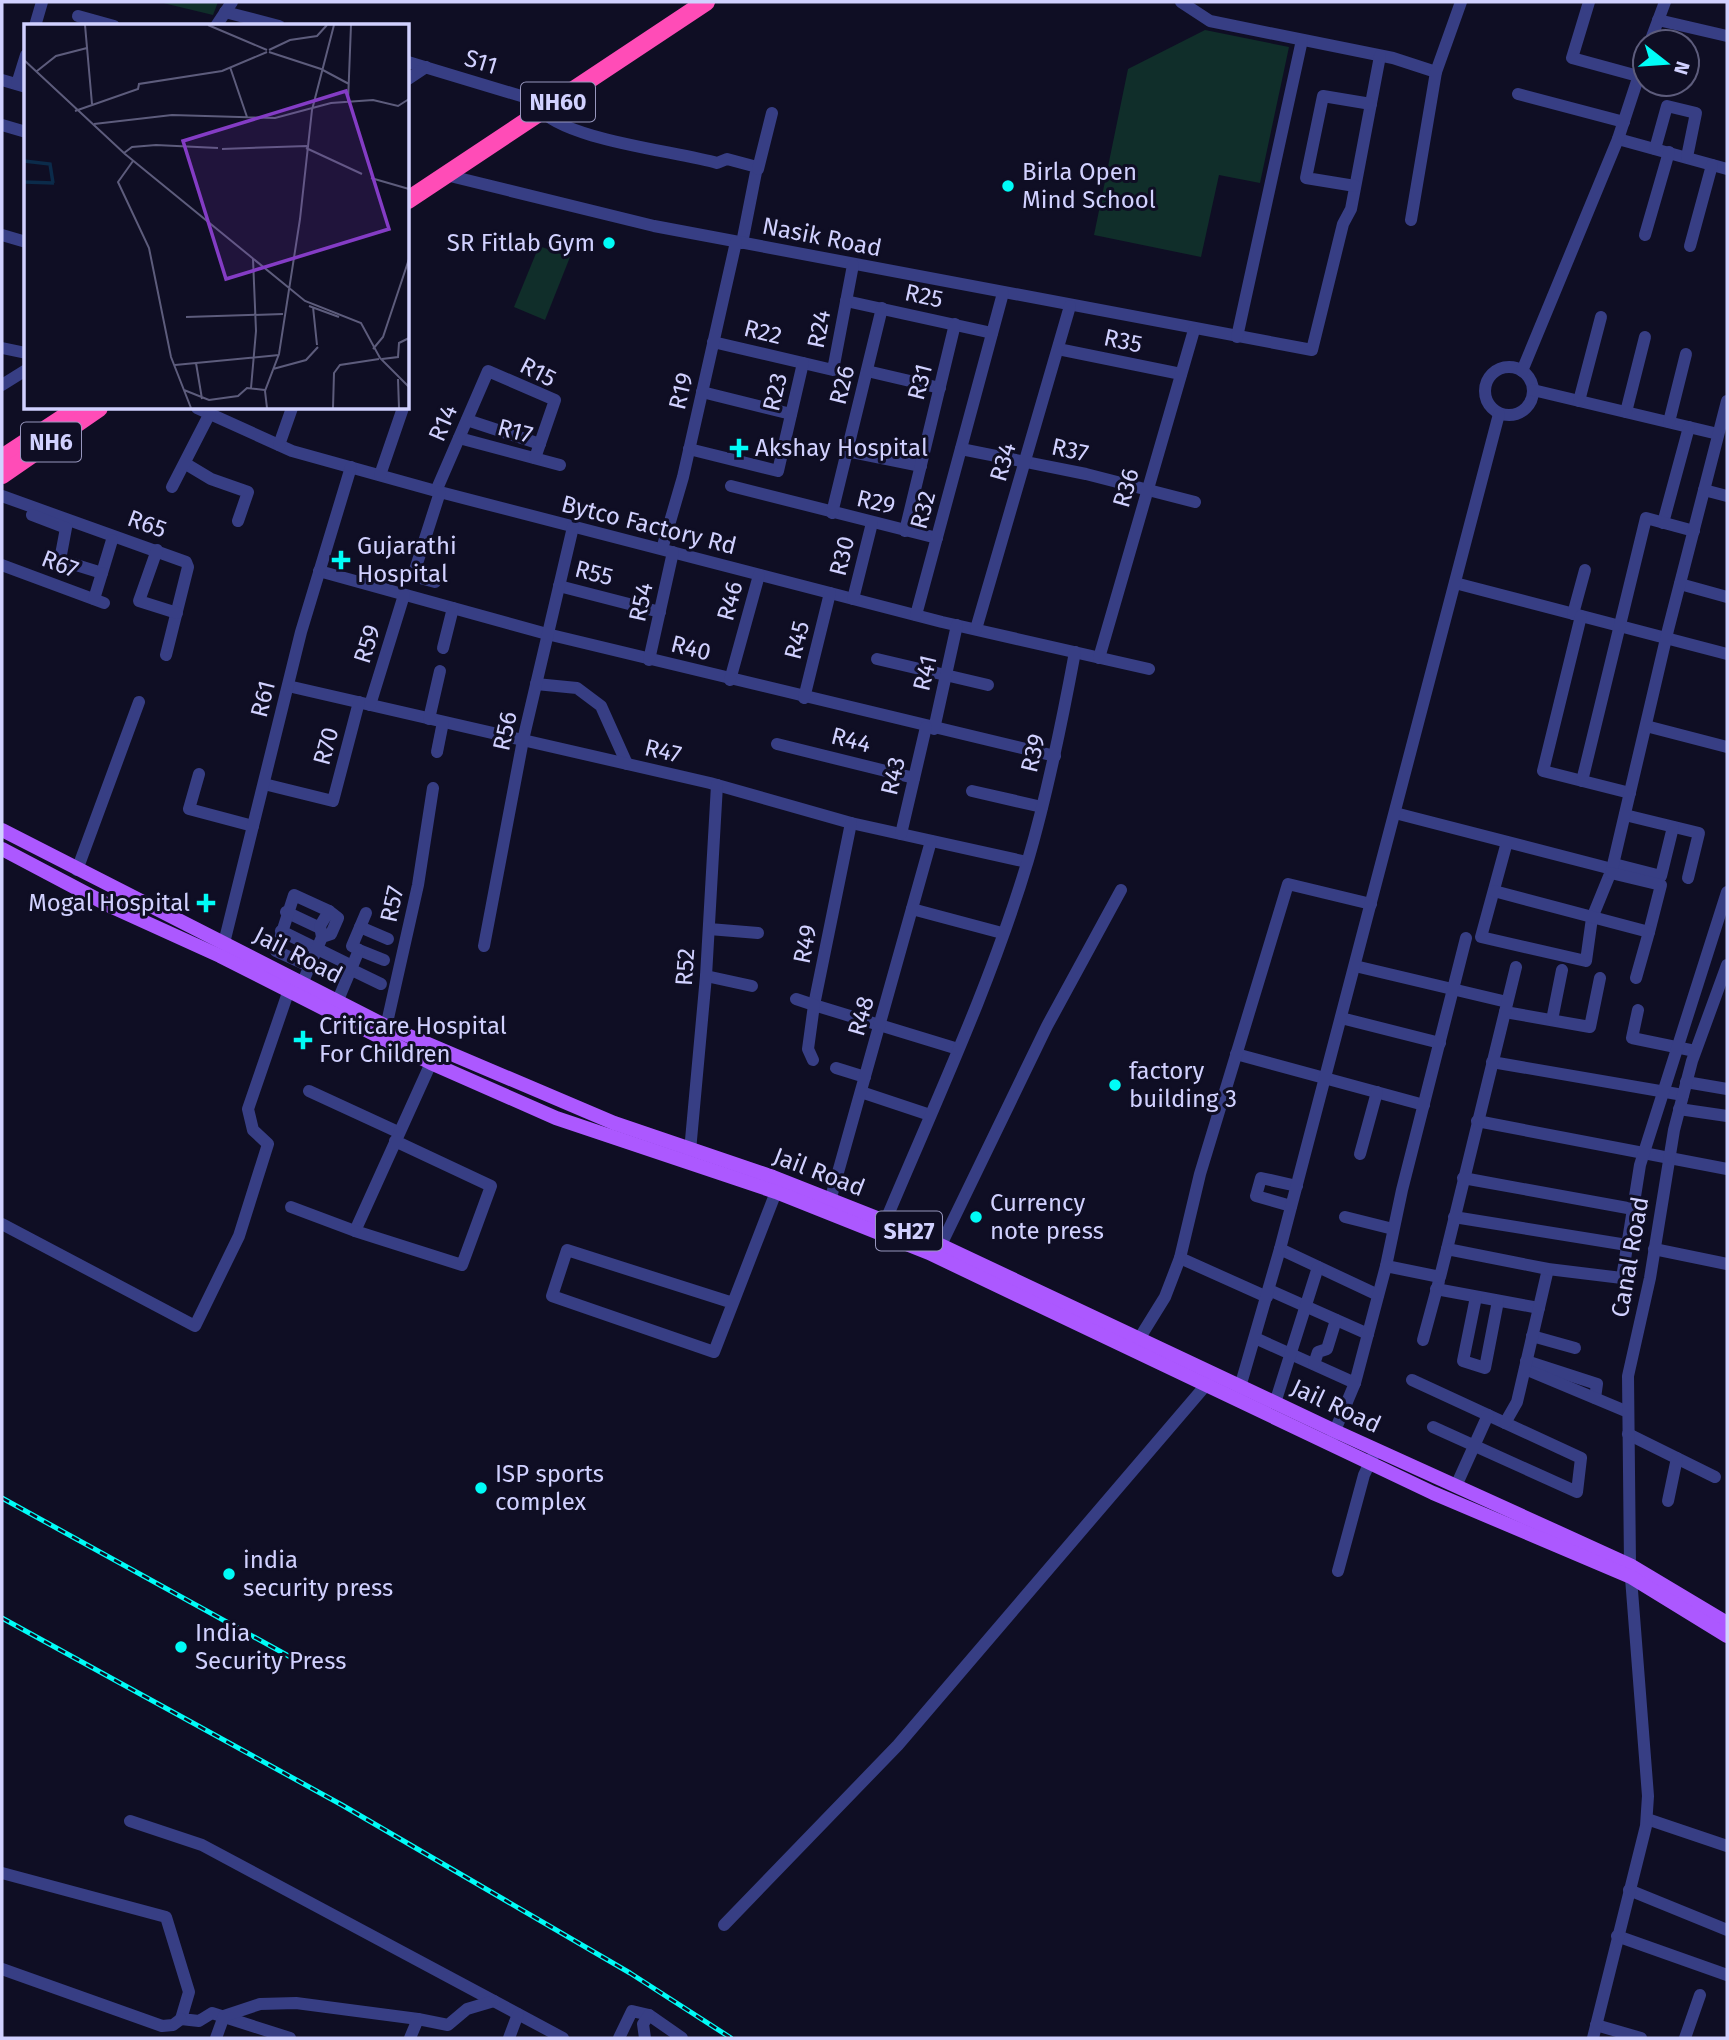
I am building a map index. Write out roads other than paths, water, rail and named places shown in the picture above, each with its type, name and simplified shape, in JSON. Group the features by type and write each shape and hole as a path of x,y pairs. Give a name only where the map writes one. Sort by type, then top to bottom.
{"highway":[{"name":"NH60","path":"410,199 692,2"},
{"name":"NH60","path":"410,189 706,2"},
{"path":"2,458 74,410"},
{"name":"NH6","path":"2,475 96,410"}],"main road":[{"name":"Jail Road","path":"2,831 224,943 296,986 338,1000 385,1033 614,1123 773,1177 828,1207 885,1222 942,1245 1068,1313 1139,1339 1239,1393 1275,1403 1332,1438 1376,1449 1455,1486 1630,1571 1727,1623"},
{"path":"2,849 112,907 296,986 385,1033 431,1063 555,1118 828,1207 1211,1379"},
{"path":"608,1137 614,1123"},
{"path":"1239,1393 1332,1438 1369,1464 1630,1571 1727,1636"}],"street":[{"path":"36,24 42,2"},
{"path":"1181,2 1210,21 1380,56 1436,72"},
{"path":"1411,220 1436,72 1461,2"},
{"path":"1589,2 1572,58 1631,74"},
{"path":"1655,28 1665,2"},
{"path":"217,24 229,7 274,24"},
{"path":"78,16 107,24"},
{"path":"1658,20 1727,36"},
{"path":"1237,337 1302,40"},
{"path":"1371,104 1323,96 1306,178 1355,186 1371,104 1380,56"},
{"name":"S11","path":"410,63 540,106 597,137 717,163 732,160 758,169"},
{"path":"410,78 426,67"},
{"path":"2,80 22,86"},
{"path":"1518,94 1624,122"},
{"path":"1522,371 1618,139 1631,98"},
{"path":"1656,149 1667,106 1696,113 1687,157"},
{"name":"R19","path":"667,551 713,342 772,113"},
{"path":"2,125 24,131"},
{"path":"1618,139 1727,169"},
{"path":"1646,235 1669,152"},
{"path":"1690,246 1713,165"},
{"name":"Nasik Road","path":"446,175 654,226 1194,330 1312,349 1355,186"},
{"path":"2,235 24,238"},
{"name":"R24","path":"803,363 833,370 853,265"},
{"name":"R32","path":"916,615 1003,293"},
{"name":"R25","path":"846,301 992,332"},
{"name":"R34","path":"976,629 1070,306"},
{"name":"R26","path":"832,513 882,308"},
{"path":"1579,401 1601,317"},
{"name":"R31","path":"905,531 955,324"},
{"name":"R36","path":"1099,657 1194,330"},
{"path":"1626,412 1645,337"},
{"name":"R22","path":"713,342 803,363"},
{"path":"2,348 24,353"},
{"name":"R35","path":"1058,349 1181,374"},
{"path":"1669,422 1686,354"},
{"name":"R23","path":"689,449 778,471 803,363"},
{"path":"1506,367 1522,371 1531,382 1533,390 1529,405 1523,411 1507,416 1499,414 1485,398 1489,377 1506,367"},
{"path":"2,385 24,371"},
{"name":"R14","path":"435,582 413,576 438,491 488,371"},
{"name":"R15","path":"488,371 555,400 535,458"},
{"path":"867,371 940,388"},
{"path":"1533,390 1718,434"},
{"path":"702,393 791,415"},
{"path":"1507,842 1481,937 1587,961 1592,918 1612,869 1666,638 1727,401"},
{"name":"Bytco Factory Rd","path":"201,410 279,446 438,491 916,615 1149,669"},
{"path":"279,446 291,410"},
{"path":"380,475 402,410"},
{"path":"173,487 209,414"},
{"path":"1239,1393 1297,1186 1499,414"},
{"path":"467,420 540,444"},
{"path":"1663,523 1689,427"},
{"name":"R17","path":"459,438 560,465"},
{"name":"R37","path":"961,449 1147,488 1195,502"},
{"path":"847,451 921,466"},
{"path":"186,464 211,479 248,492 237,521"},
{"name":"R61","path":"224,943 288,686 351,467"},
{"name":"R29","path":"731,486 805,507 937,538"},
{"path":"1704,490 1727,496"},
{"name":"R65","path":"2,496 68,524 157,550 188,564 166,655"},
{"path":"2,504 68,524 60,560 102,573 112,540"},
{"path":"1582,781 1646,518 1694,531"},
{"name":"R30","path":"853,599 872,523"},
{"name":"R56","path":"484,946 523,740 573,527"},
{"path":"157,550 139,601 177,613"},
{"name":"R54","path":"649,660 660,612 667,551"},
{"name":"R67","path":"2,565 99,601 102,573"},
{"path":"1586,570 1543,771 1630,793"},
{"name":"R40","path":"320,571 649,660 1055,756"},
{"name":"R46","path":"730,680 759,575"},
{"path":"1455,583 1727,654"},
{"path":"1680,584 1727,597"},
{"name":"R55","path":"559,586 660,612"},
{"name":"R45","path":"804,698 830,593"},
{"name":"R59","path":"364,704 404,595"},
{"path":"443,648 453,608"},
{"name":"R41","path":"930,728 946,676 957,625"},
{"name":"R39","path":"885,1222 958,1049 1027,862 1055,756 1075,652"},
{"path":"877,659 988,685"},
{"path":"429,719 440,671"},
{"path":"536,684 577,688 601,706 627,764"},
{"name":"R47","path":"288,686 717,785 851,823 1027,862"},
{"path":"78,870 139,702"},
{"name":"R70","path":"264,784 333,801 364,704"},
{"path":"437,752 443,722"},
{"path":"1646,726 1727,747"},
{"name":"R43","path":"901,834 914,778 930,728"},
{"name":"R44","path":"777,744 914,778"},
{"path":"199,774 188,808 253,826"},
{"name":"R52","path":"690,1151 706,976 717,785"},
{"name":"R57","path":"385,1033 418,885 433,788"},
{"path":"972,791 1042,807"},
{"path":"1395,813 1612,869 1661,885 1636,978"},
{"path":"1625,815 1699,833 1688,878"},
{"name":"R49","path":"813,1060 808,1049 814,1005 851,823"},
{"path":"1612,869 1661,876 1673,827"},
{"name":"R48","path":"828,1207 931,841"},
{"path":"1139,1339 1166,1297 1180,1258 1200,1174 1288,884 1371,904"},
{"path":"942,1245 1047,1026 1121,890"},
{"path":"1494,891 1649,932"},
{"path":"1447,1249 1548,1269 1622,1278 1643,1155 1727,892"},
{"path":"281,931 320,938 331,934 337,916 294,895 286,912 281,931 276,951 309,966"},
{"path":"912,908 1002,933"},
{"path":"2,1224 195,1326 239,1236 268,1143 253,1130 248,1109 296,986 309,966 328,911"},
{"path":"286,912 320,938 351,967 381,984"},
{"path":"366,913 352,946 384,960"},
{"path":"334,927 388,939"},
{"path":"709,929 758,933"},
{"path":"1332,1438 1355,1384 1466,938"},
{"path":"338,1000 359,950"},
{"name":"Canal Road","path":"1593,2038 1647,1819 1641,1681 1630,1571 1628,1376 1681,1102 1695,1051 1727,965"},
{"path":"1355,966 1453,989 1552,1020 1590,1027 1600,978"},
{"path":"1423,1340 1516,967"},
{"path":"1552,1020 1562,970"},
{"path":"706,976 752,986"},
{"path":"796,999 958,1049"},
{"path":"1713,1000 1727,1004"},
{"path":"1638,1010 1632,1038 1695,1051"},
{"path":"1341,1018 1440,1043"},
{"path":"1236,1054 1424,1105"},
{"path":"1492,1062 1662,1092 1681,1102 1727,1116"},
{"path":"355,1231 431,1063"},
{"path":"836,1068 865,1077"},
{"path":"1686,1082 1727,1089"},
{"path":"291,1208 462,1265 491,1186 309,1091"},
{"path":"861,1092 930,1115"},
{"path":"1360,1154 1377,1092"},
{"path":"1477,1121 1727,1169"},
{"path":"1291,1206 1256,1196 1261,1178 1297,1186"},
{"path":"1463,1178 1633,1209"},
{"path":"733,1303 567,1250 552,1296 714,1352 733,1303 776,1192"},
{"path":"1345,1217 1393,1229"},
{"path":"1454,1217 1627,1245"},
{"path":"1280,1249 1378,1295"},
{"path":"1654,1249 1727,1264"},
{"path":"1180,1258 1368,1334"},
{"path":"1386,1266 1476,1297 1539,1308"},
{"path":"1275,1403 1318,1267"},
{"path":"1504,1423 1517,1402 1548,1269"},
{"path":"1476,1297 1464,1361 1485,1368 1498,1301"},
{"path":"1314,1364 1318,1352 1327,1349 1336,1320"},
{"path":"1532,1335 1575,1348"},
{"path":"1255,1338 1355,1384"},
{"path":"1526,1365 1628,1412"},
{"path":"724,1925 898,1745 1211,1379"},
{"path":"1412,1381 1581,1458 1577,1492 1433,1427"},
{"path":"1455,1486 1488,1415"},
{"path":"1628,1434 1715,1477"},
{"path":"1338,1572 1369,1464 1376,1449"},
{"path":"1668,1501 1677,1458"},
{"path":"1647,1819 1727,1846"},
{"path":"130,1821 202,1845 563,2038"},
{"path":"2,1872 166,1917 189,1992 181,2019 173,2025 162,2026 2,1969"},
{"path":"1629,1890 1727,1930"},
{"path":"1617,1936 1727,1975"},
{"path":"1685,2038 1700,1995"},
{"path":"224,2016 260,2004 296,2003 448,2025 467,2009 494,2001"},
{"path":"619,2038 632,2011 649,2015 682,2038"},
{"path":"181,2019 199,2021 212,2013 290,2038"},
{"path":"509,2038 518,2014"},
{"path":"645,2038 643,2024 649,2015"},
{"path":"216,2038 224,2016"},
{"path":"410,2038 418,2019"},
{"path":"1596,2025 1641,2038"}],"railway":[{"path":"2,1498 294,1659"},
{"path":"2,1618 342,1805 630,1973 731,2038"}],"place":[{"name":"Birla Open Mind School","path":"1008,186"},
{"name":"SR Fitlab Gym","path":"609,243"},
{"name":"Akshay Hospital","path":"739,448"},
{"name":"Gujarathi Hospital","path":"341,560"},
{"name":"Mogal Hospital","path":"206,903"},
{"name":"Criticare Hospital For Children","path":"303,1040"},
{"name":"factory building 3","path":"1115,1085"},
{"name":"Currency note press","path":"976,1217"},
{"name":"ISP sports complex","path":"481,1488"},
{"name":"india security press","path":"229,1574"},
{"name":"India Security Press","path":"181,1647"}]}
